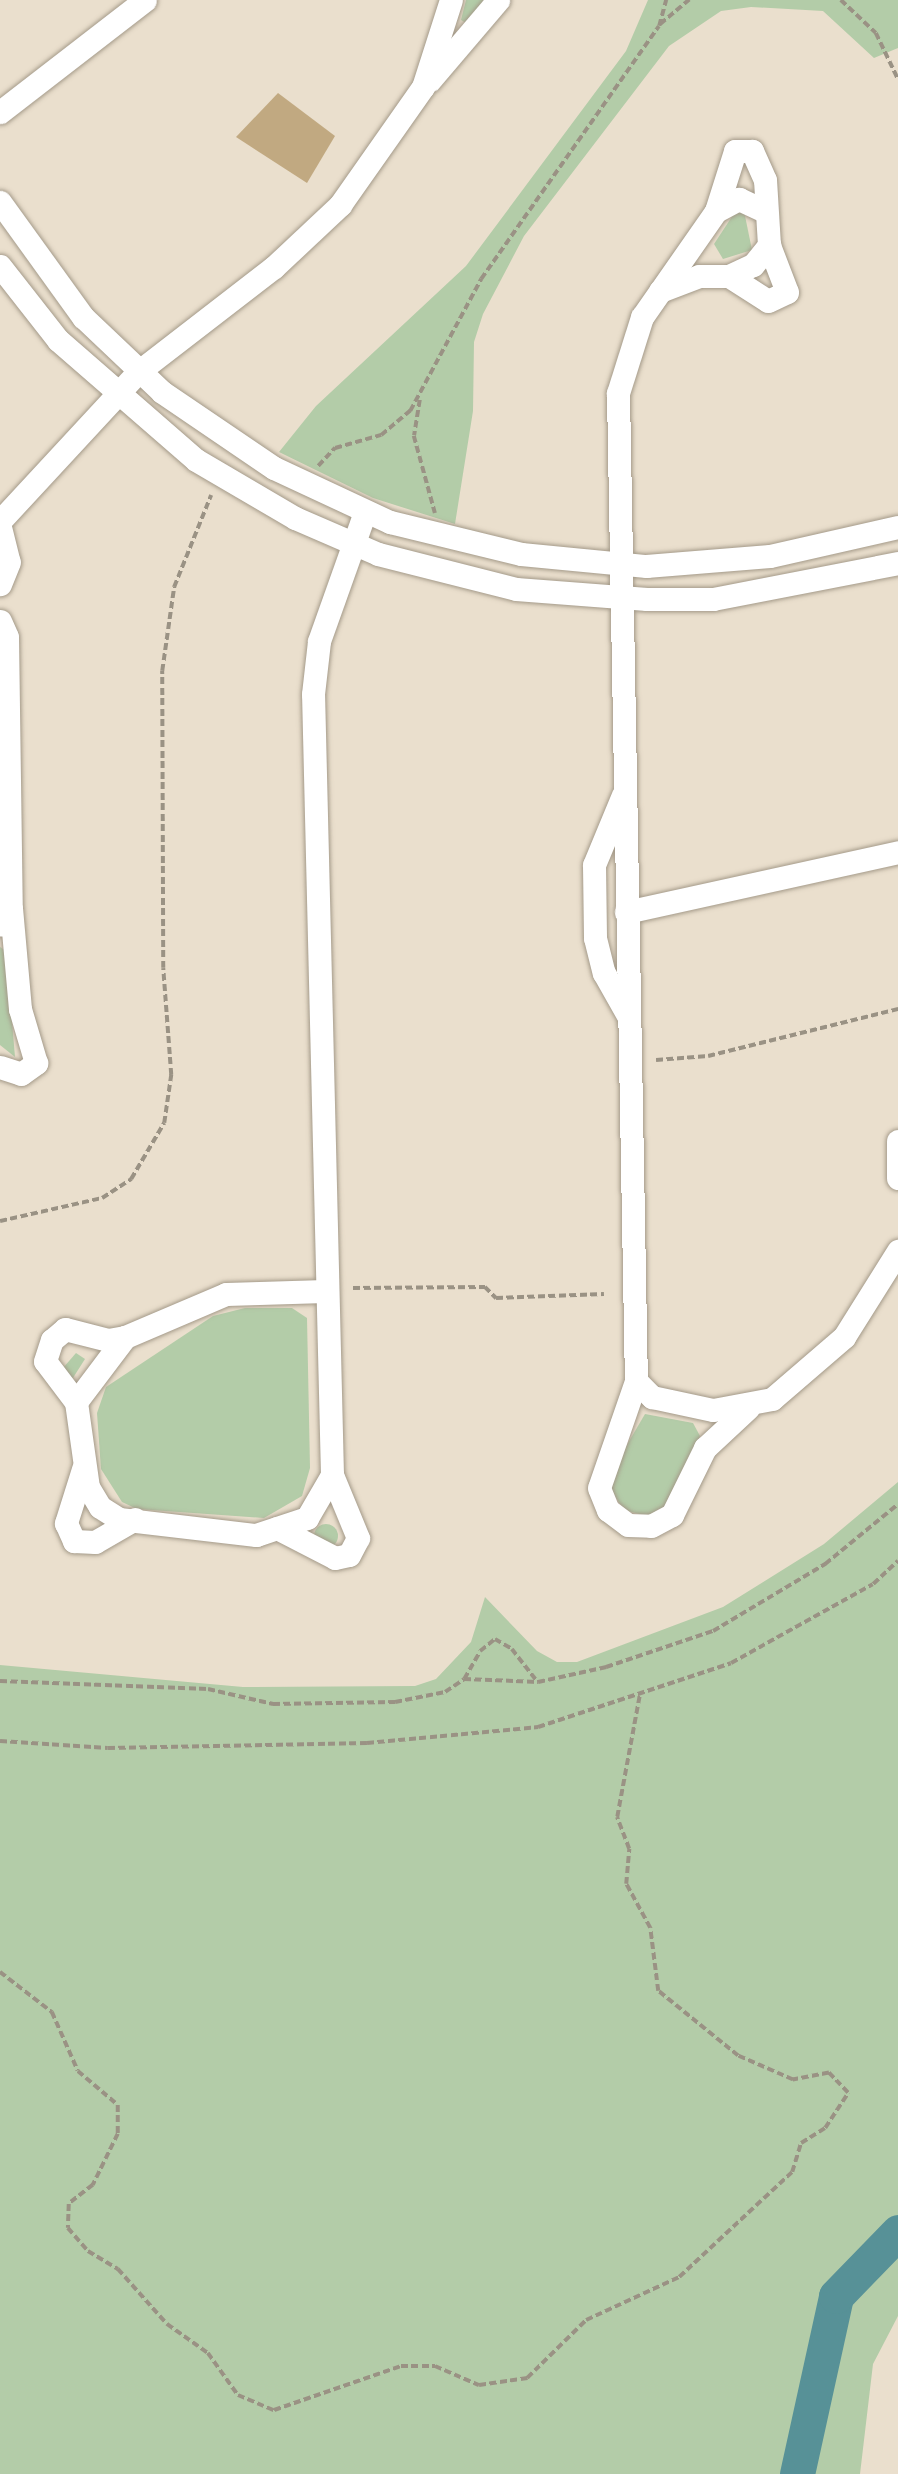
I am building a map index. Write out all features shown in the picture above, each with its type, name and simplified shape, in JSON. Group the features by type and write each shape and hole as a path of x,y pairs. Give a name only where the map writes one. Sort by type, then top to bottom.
{"street":[{"path":"0,112 145,0"},
{"path":"423,88 451,0"},
{"path":"0,521 138,372 316,230 364,175 423,88 498,0"},
{"path":"729,276 768,301 783,298 789,285 769,245 762,210 765,180 746,149 730,161 716,211 660,291 621,366 620,598 636,1381 599,1489 608,1510 628,1525 651,1526 672,1515 705,1448 748,1408 795,1384 844,1336 898,1251"},
{"path":"716,211 738,199 762,210"},
{"path":"0,202 52,278 138,372 274,468 365,512 454,541 620,565 770,556 898,527"},
{"path":"660,291 699,276 729,276 753,265 769,245"},
{"path":"0,266 58,340 115,395 216,472 352,543 444,574 620,598 713,599 898,563"},
{"path":"277,1528 335,1558 349,1555 358,1538 332,1475 325,1291 313,694 319,641 365,512"},
{"path":"0,527 9,562 0,584"},
{"path":"0,621 7,637 6,917 20,1009 37,1063 20,1074 0,1067"},
{"path":"624,793 594,864 595,938 604,973 628,1015"},
{"path":"626,912 898,852"},
{"path":"898,1141 898,1178"},
{"path":"325,1291 226,1294 125,1337 108,1340 65,1329 51,1340 45,1361 76,1402 83,1462 100,1507 119,1519 143,1517 256,1535 307,1518 332,1475"},
{"path":"76,1402 125,1337"},
{"path":"636,1381 652,1396 713,1410 748,1408"},
{"path":"83,1462 66,1523 74,1541 95,1542 143,1517"}],"path":[{"path":"659,26 666,0"},
{"path":"318,466 335,448 397,424 421,394 481,279 659,26 689,0"},
{"path":"841,0 876,33 898,79"},
{"path":"421,394 414,436 435,513"},
{"path":"0,1221 102,1198 131,1179 164,1123 171,1075 163,968 162,671 174,587 211,495"},
{"path":"656,1060 708,1056 898,1009"},
{"path":"352,1288 485,1287 496,1298 604,1294"},
{"path":"0,1681 208,1689 273,1704 422,1699 464,1679 538,1682 606,1667 713,1631 825,1564 898,1504"},
{"path":"0,1741 108,1748 367,1742 538,1727 731,1663 873,1584 898,1560"},
{"path":"464,1679 480,1651 495,1639 512,1649 538,1682"},
{"path":"0,1972 52,2012 79,2071 118,2105 118,2134 93,2185 69,2204 68,2228 88,2251 118,2269 167,2324 208,2353 238,2395 274,2410 401,2366 435,2366 479,2385 527,2378 586,2320 679,2277 792,2172 801,2143 825,2128 848,2093 829,2073 793,2080 738,2056 658,1991 650,1928 626,1884 629,1849 617,1817 640,1693"}],"green space":[{"path":"466,0 484,0 466,23 461,20"},
{"path":"648,0 898,0 898,48 874,58 823,11 751,7 721,11 669,46 524,236 483,314 474,342 473,411 455,524 373,498 279,452 316,406 466,266 626,51"},
{"path":"744,211 752,250 723,259 714,244 735,212"},
{"path":"0,947 6,951 15,1057 0,1045"},
{"path":"245,1308 292,1308 307,1318 310,1468 302,1496 264,1518 137,1509 122,1502 101,1469 97,1413 106,1387 213,1316"},
{"path":"76,1353 85,1359 71,1381 63,1368"},
{"path":"645,1414 693,1423 700,1436 664,1507 647,1516 624,1510 611,1490 611,1472"},
{"path":"898,1482 898,2316 873,2364 860,2474 0,2474 0,1665 243,1687 415,1686 436,1679 471,1642 485,1597 537,1651 557,1662 577,1662 723,1607 824,1544"},
{"path":"326,1524 334,1528 338,1536 334,1544 326,1548 318,1544 314,1536 318,1528"}],"building":[{"path":"278,93 335,136 307,183 236,137"}],"waterway":[{"path":"797,2474 836,2296 898,2232"}]}
